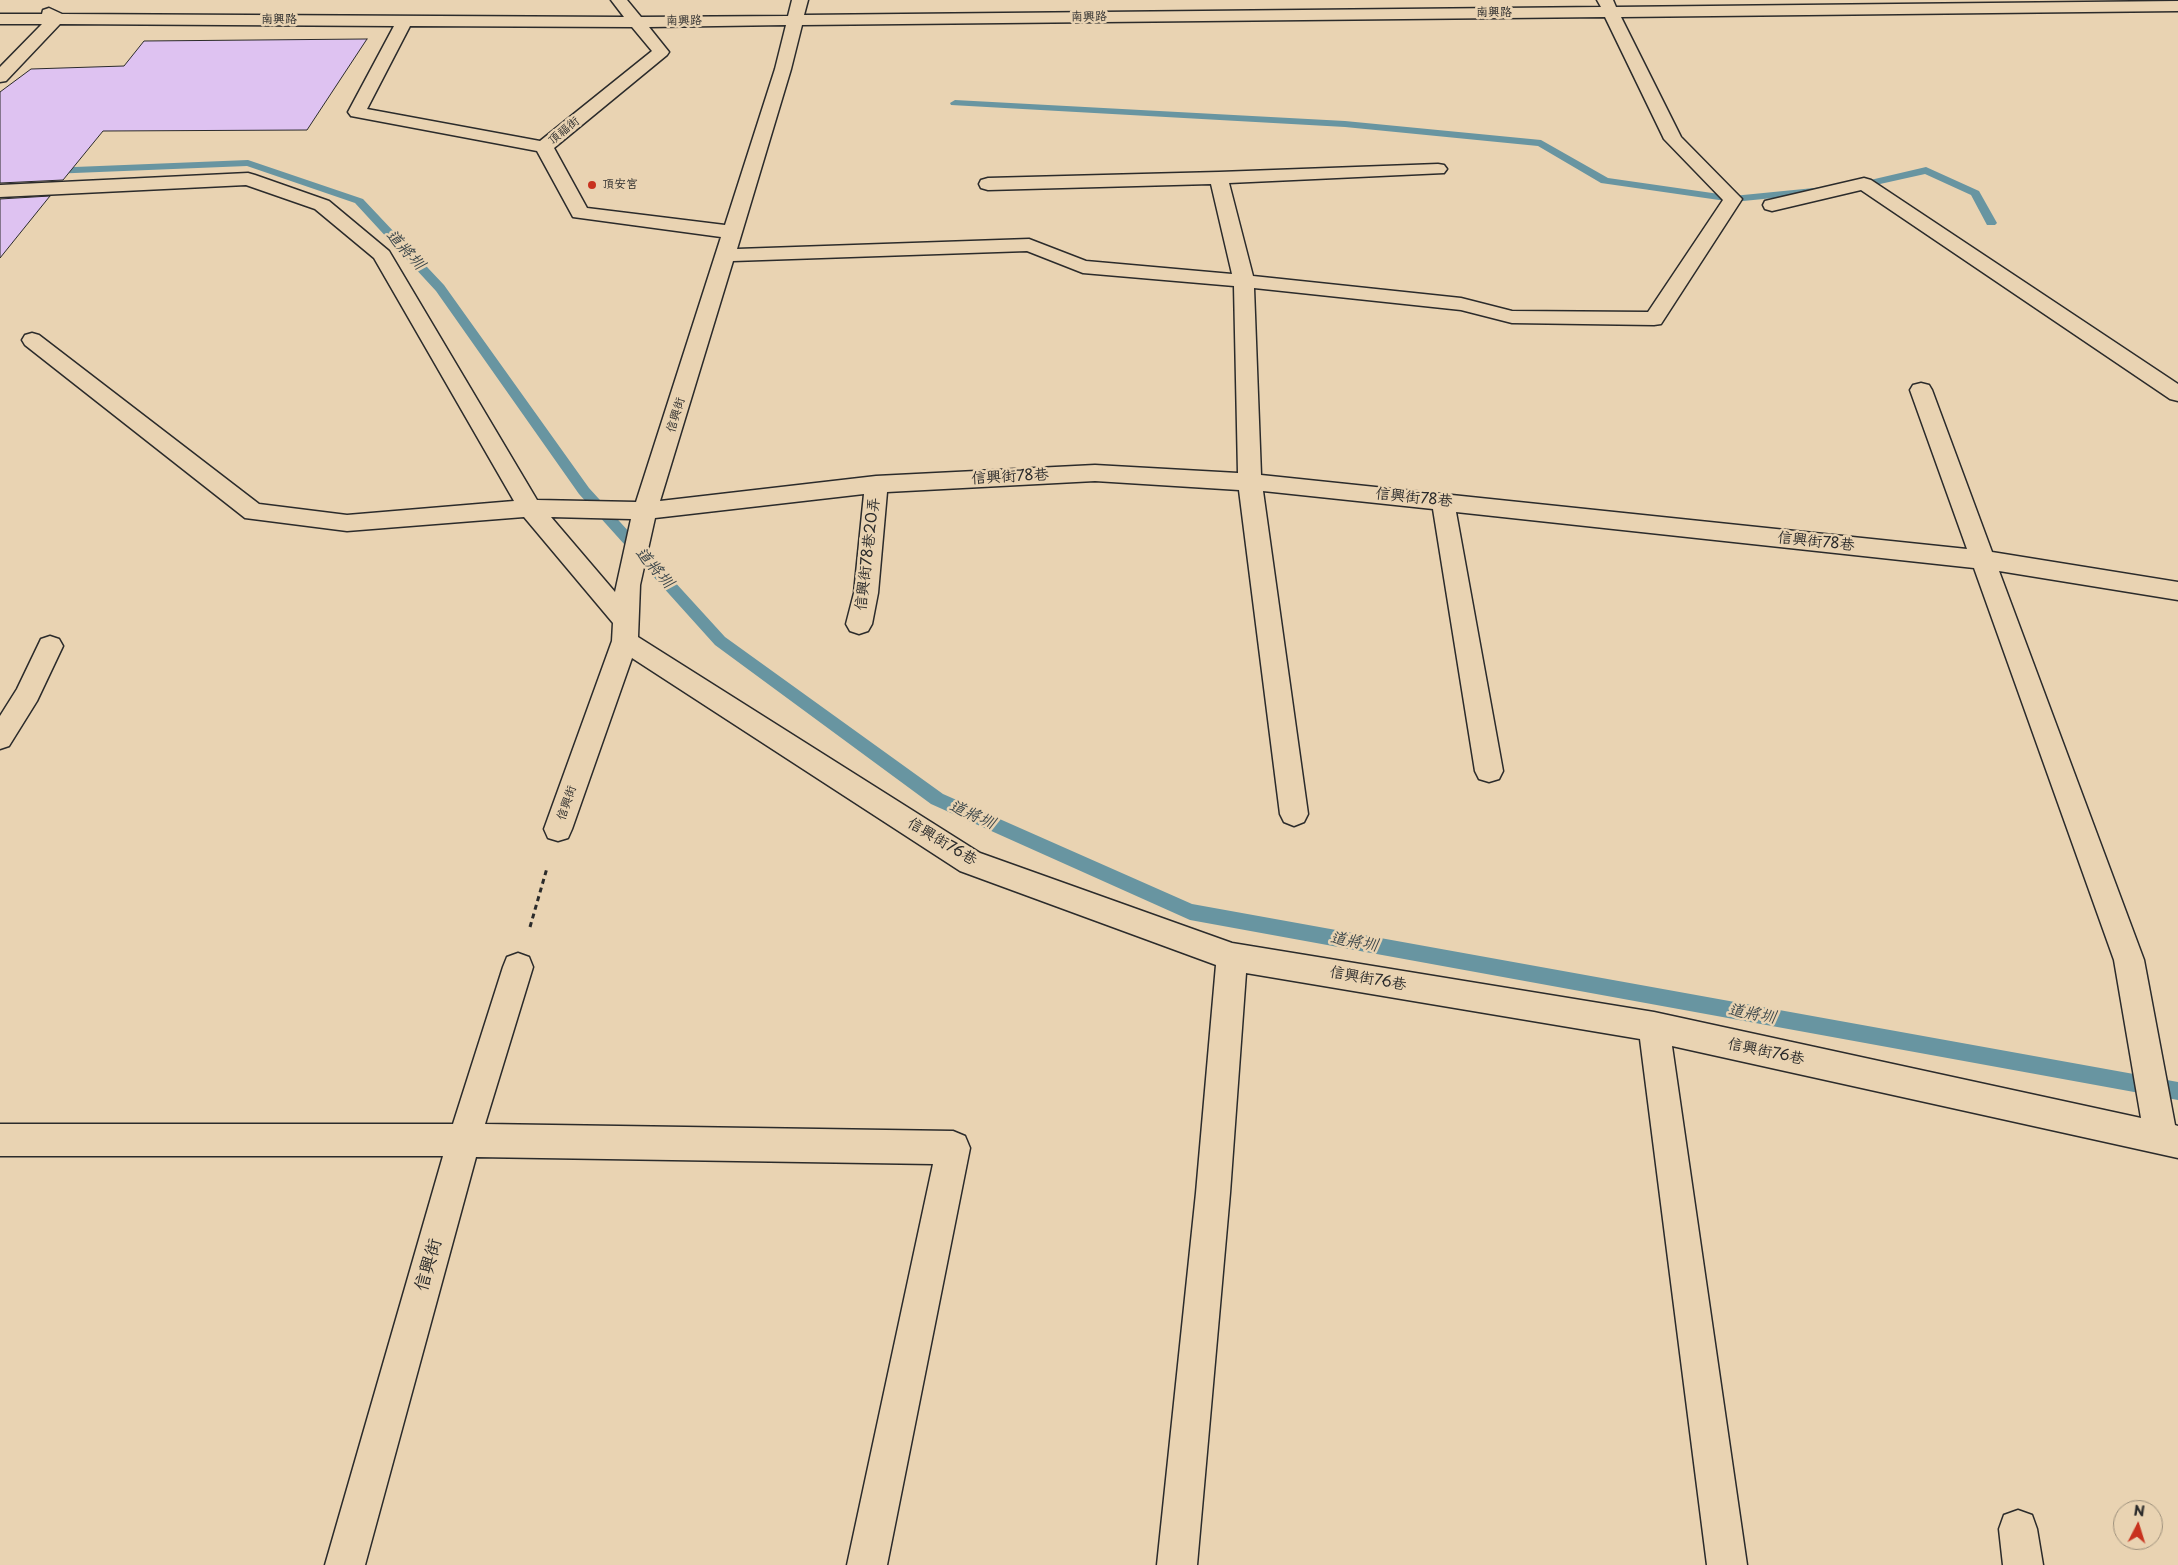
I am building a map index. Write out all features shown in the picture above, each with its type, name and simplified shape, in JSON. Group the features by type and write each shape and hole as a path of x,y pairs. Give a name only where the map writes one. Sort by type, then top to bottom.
{"street":[{"name":"頂福街","path":"619,0 661,52 544,147 580,213 730,232"},
{"name":"信興街","path":"558,829 625,630 628,585 643,521 725,255 730,232 783,69 800,0"},
{"path":"34,5 57,18"},
{"path":"0,77 57,18 79,5"},
{"path":"725,255 1029,245 1084,267 1244,281 1462,304 1512,317 1654,319 1733,199 1673,139 1609,6"},
{"name":"南興路","path":"0,19 637,22 1440,7 2178,6"},
{"path":"405,20 358,112 544,147"},
{"path":"988,184 1220,178 1438,169"},
{"path":"1220,178 1244,281 1250,482 1294,814"},
{"name":"信興街76巷","path":"0,191 248,179 322,205 382,255 530,508 625,630 970,862 1232,957 1654,1027 2170,1140"},
{"path":"1772,205 1864,184 2178,394"},
{"name":"信興街78巷","path":"32,340 253,512 347,523 530,508 622,510 643,521 876,484 1095,473 1250,482 1984,560 2178,591"},
{"path":"1921,390 2130,960 2170,1140"},
{"name":"信興街78巷20弄","path":"859,624 866,593 876,484"},
{"path":"1443,502 1489,771"},
{"path":"0,738 28,694 50,646"},
{"path":"1178,1565 1213,1192 1232,957"},
{"name":"信興街","path":"345,1565 464,1140 518,967"},
{"path":"1654,1027 1727,1565"},
{"path":"0,1140 464,1140 953,1148 867,1565"}],"path":[{"path":"518,967 558,829"}],"building":[{"path":"367,39 307,130 103,131 63,180 0,183 0,92 31,69 124,66 144,41"},
{"path":"50,196 0,258 0,199"}],"waterway":[{"path":"955,103 1345,124 1541,143 1605,181 1733,199 1824,190"},
{"name":"道將圳","path":"50,171 248,163 359,201 440,288 584,491 720,641 937,799 1190,912 2178,1091"},
{"path":"1853,187 1926,170 1975,193 1991,223"}],"place":[{"name":"頂安宮","path":"592,185"}]}
